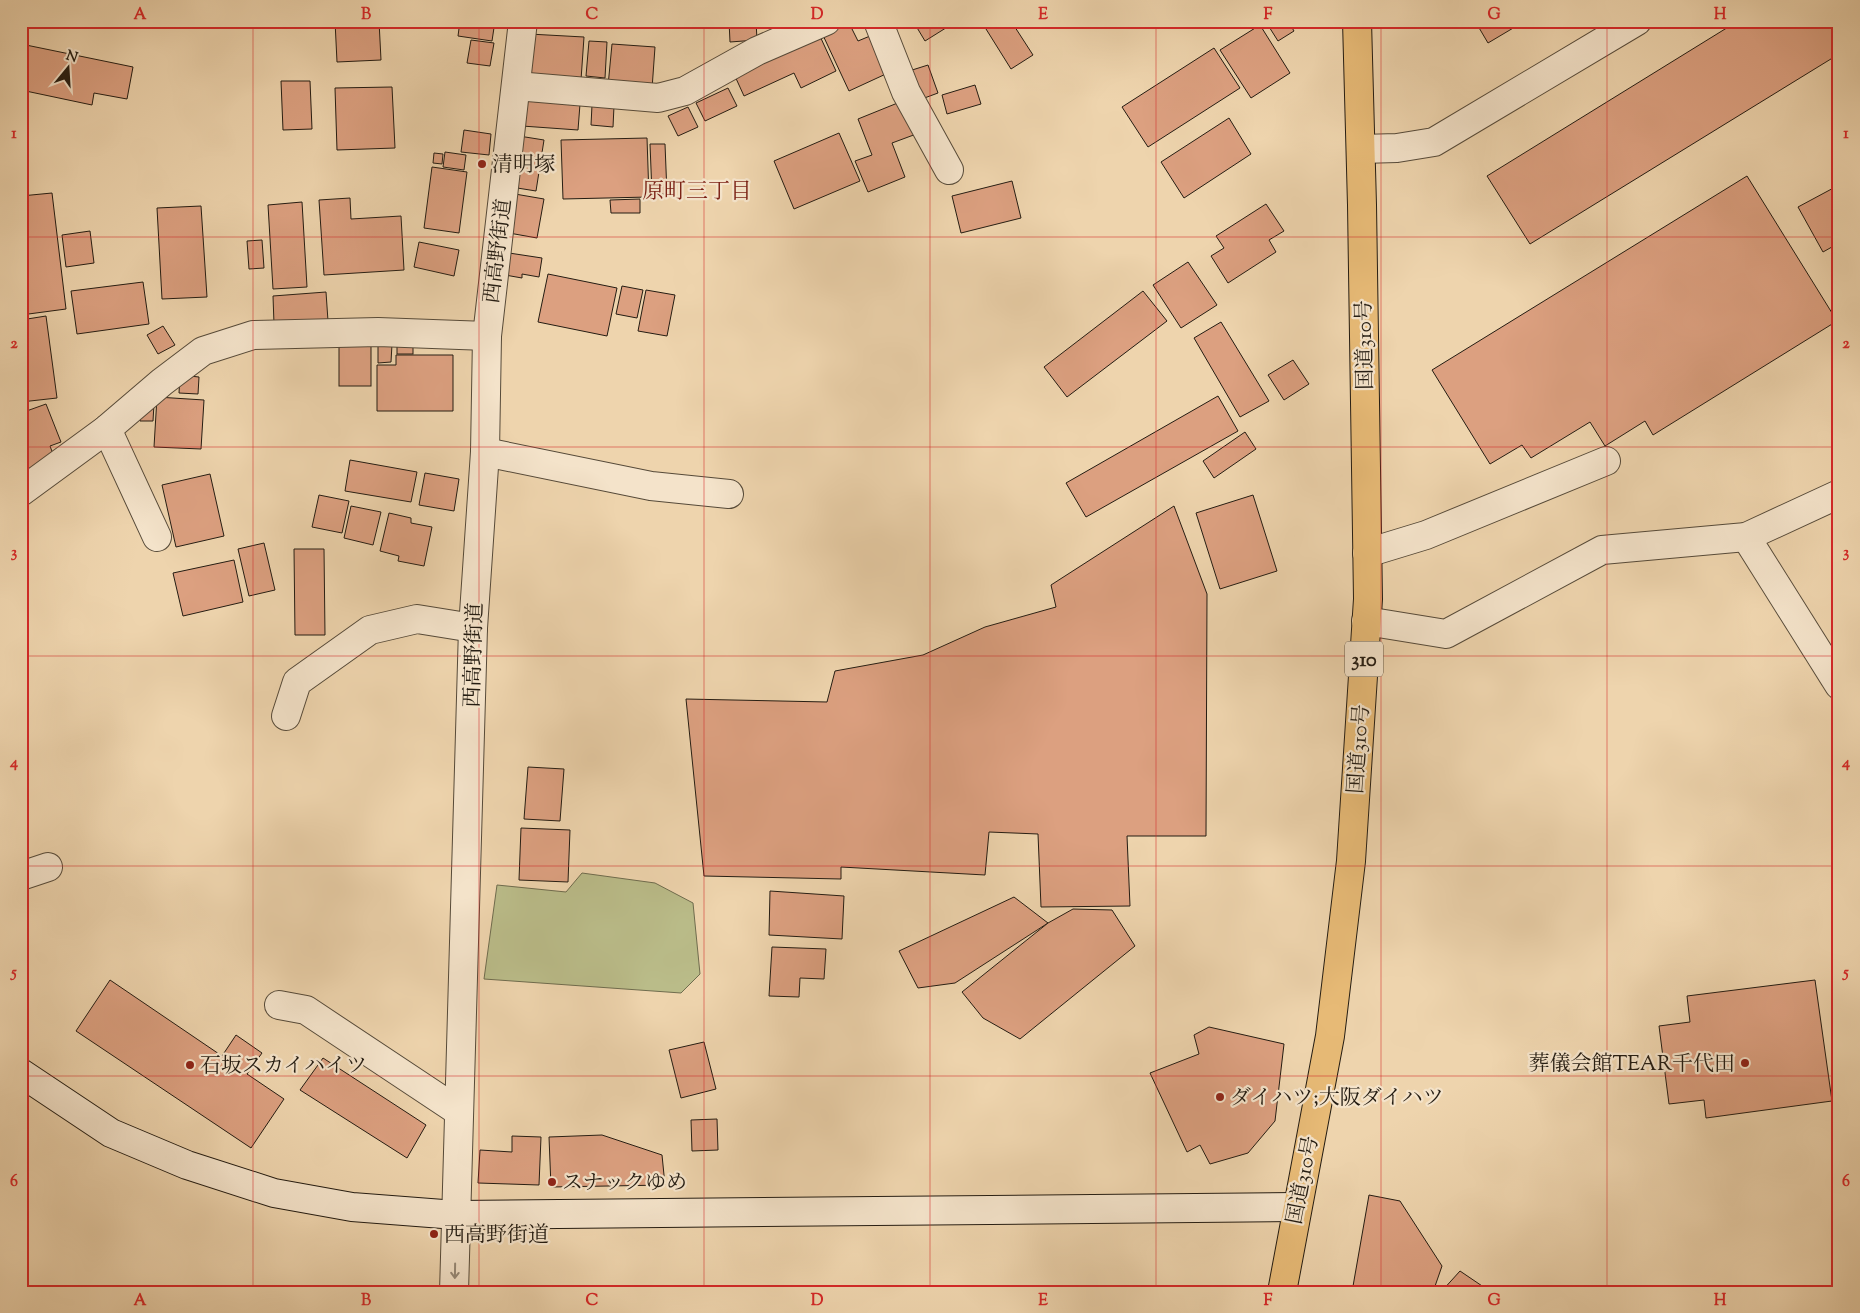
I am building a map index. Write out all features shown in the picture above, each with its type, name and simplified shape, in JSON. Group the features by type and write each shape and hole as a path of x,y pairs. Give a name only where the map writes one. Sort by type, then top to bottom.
{"highway":[{"name":"国道310号","path":"1282,1292 1330,1036 1350,871 1366,621 1367,553 1361,149 1357,21"}],"street":[{"name":"西高野街道","path":"454,1292 473,628 484,452 487,336 524,21"},
{"path":"516,86 658,98 685,91 757,50 826,21"},
{"path":"878,21 906,92 949,170"},
{"path":"1361,149 1397,148 1434,142 1637,21"},
{"path":"21,492 107,429 162,382 203,351 252,335 378,332 487,336"},
{"path":"107,429 157,537"},
{"path":"484,452 651,486 729,494"},
{"path":"1367,553 1426,535 1606,461"},
{"path":"1366,621 1446,634 1602,550 1746,537 1839,494"},
{"path":"1746,537 1839,685"},
{"path":"286,716 297,682 370,630 417,619 473,628"},
{"path":"21,876 48,867"},
{"path":"278,1005 306,1010 458,1111"},
{"path":"21,1073 111,1134 205,1170 274,1193 352,1207 456,1215 1297,1207"}],"green space":[{"path":"582,873 655,883 693,903 700,974 681,993 484,979 497,885 566,892"}],"building":[{"path":"335,21 379,21 381,60 337,62"},
{"path":"460,21 495,21 492,41 458,36"},
{"path":"729,21 756,21 757,40 730,42"},
{"path":"758,21 787,21 787,25 759,27"},
{"path":"843,21 848,21 858,41 870,36 888,73 849,91 821,31"},
{"path":"913,21 957,21 925,41"},
{"path":"981,21 1011,21 1033,55 1011,69"},
{"path":"1288,21 1294,31 1278,41 1266,22"},
{"path":"1475,21 1525,21 1488,43"},
{"path":"1738,21 1839,21 1839,54 1530,244 1487,176"},
{"path":"1260,25 1290,73 1251,98 1220,50"},
{"path":"529,34 584,37 581,80 526,76"},
{"path":"819,34 836,71 801,88 794,73 744,96 734,74"},
{"path":"471,40 494,43 490,66 467,63"},
{"path":"589,41 607,42 605,78 586,76"},
{"path":"612,44 655,47 652,89 608,86"},
{"path":"26,45 133,67 127,99 94,93 92,105 21,90 21,67"},
{"path":"1214,48 1240,88 1148,147 1122,107"},
{"path":"928,65 938,93 919,100 909,71"},
{"path":"281,81 310,81 312,129 283,130"},
{"path":"975,85 981,104 947,114 942,95"},
{"path":"392,87 395,148 337,150 335,88"},
{"path":"728,88 737,106 705,121 696,103"},
{"path":"905,100 919,133 892,143 905,177 868,192 855,161 872,155 858,119"},
{"path":"524,101 580,104 578,130 522,126"},
{"path":"592,105 614,106 613,127 591,125"},
{"path":"688,107 698,127 678,136 668,116"},
{"path":"1229,118 1251,154 1184,198 1161,162"},
{"path":"464,130 491,134 489,155 461,152"},
{"path":"839,133 860,181 794,209 774,161"},
{"path":"519,136 544,140 536,191 511,187"},
{"path":"647,138 649,197 563,199 561,140"},
{"path":"650,144 665,144 667,194 652,194"},
{"path":"445,152 466,155 464,170 443,167"},
{"path":"434,153 443,154 442,164 433,163"},
{"path":"432,167 467,172 459,233 424,228"},
{"path":"1747,176 1837,321 1653,435 1645,421 1605,446 1590,422 1531,458 1522,445 1490,464 1432,370"},
{"path":"1012,181 1021,218 961,233 952,196"},
{"path":"1839,185 1839,243 1823,252 1798,207"},
{"path":"52,193 66,309 21,315 21,196"},
{"path":"515,194 544,199 537,238 509,233"},
{"path":"350,198 351,219 401,216 404,270 324,275 319,200"},
{"path":"640,199 640,213 611,213 610,200"},
{"path":"302,202 307,287 273,289 268,205"},
{"path":"1266,204 1284,231 1269,240 1276,252 1228,283 1211,256 1224,248 1216,236"},
{"path":"201,206 207,297 162,299 157,208"},
{"path":"90,231 94,263 66,267 62,235"},
{"path":"262,240 264,268 249,269 247,241"},
{"path":"419,242 459,250 454,276 414,267"},
{"path":"509,253 542,258 539,277 522,274 522,278 505,275"},
{"path":"1188,262 1217,305 1181,328 1153,285"},
{"path":"548,274 617,288 607,336 538,322"},
{"path":"143,282 149,324 77,334 71,291"},
{"path":"622,286 643,290 637,318 616,314"},
{"path":"646,290 675,295 667,336 638,331"},
{"path":"1143,291 1167,321 1067,397 1044,367"},
{"path":"326,292 328,321 274,324 273,296"},
{"path":"46,316 57,398 21,402 21,320"},
{"path":"1221,322 1269,401 1240,417 1194,338"},
{"path":"163,326 175,345 158,354 147,335"},
{"path":"397,340 413,340 413,354 397,354"},
{"path":"339,342 371,342 371,386 339,386"},
{"path":"378,344 392,344 391,362 378,363"},
{"path":"396,355 453,355 453,411 377,411 377,365 396,365"},
{"path":"1293,360 1309,384 1284,400 1268,375"},
{"path":"180,375 199,377 198,394 179,393"},
{"path":"1218,396 1238,431 1086,517 1066,483"},
{"path":"157,397 204,400 201,449 154,447"},
{"path":"141,403 154,404 153,421 140,421"},
{"path":"46,404 61,442 50,446 53,454 21,476 21,413"},
{"path":"1245,432 1256,449 1214,478 1203,461"},
{"path":"350,460 417,472 411,502 345,491"},
{"path":"425,473 459,479 454,511 419,505"},
{"path":"210,474 224,536 176,547 162,485"},
{"path":"319,495 349,501 342,533 312,527"},
{"path":"1253,495 1277,571 1220,589 1196,513"},
{"path":"351,506 381,512 373,545 344,538"},
{"path":"1174,506 1207,594 1206,836 1127,836 1130,906 1041,907 1038,834 989,832 985,875 841,867 841,879 704,876 686,699 827,702 835,671 923,655 985,627 1056,607 1051,585"},
{"path":"389,513 411,518 411,523 432,527 424,566 398,561 399,556 380,551"},
{"path":"264,543 275,590 249,596 238,549"},
{"path":"294,549 324,549 325,635 295,635"},
{"path":"234,560 243,602 183,616 173,573"},
{"path":"528,767 564,769 560,821 524,819"},
{"path":"521,828 570,830 568,882 519,880"},
{"path":"770,891 844,896 842,939 769,935"},
{"path":"1014,897 1048,923 955,983 918,988 899,951"},
{"path":"1073,909 1112,910 1135,946 1020,1039 983,1018 962,992 1048,923"},
{"path":"772,947 826,949 824,979 800,978 799,997 769,996"},
{"name":"石坂スカイハイツ","path":"110,980 222,1056 236,1035 262,1053 247,1074 284,1099 251,1148 76,1031"},
{"name":"葬儀会館TEAR千代田","path":"1815,980 1832,1101 1706,1118 1704,1100 1669,1104 1659,1026 1690,1022 1687,996"},
{"name":"ダイハツ;大阪ダイハツ","path":"1209,1027 1284,1044 1275,1121 1248,1153 1210,1164 1200,1145 1187,1152 1150,1073 1199,1054 1194,1035"},
{"path":"704,1042 716,1089 681,1098 669,1050"},
{"path":"323,1058 426,1125 407,1158 300,1090"},
{"path":"717,1119 718,1150 692,1151 691,1120"},
{"path":"602,1135 662,1155 665,1185 551,1187 549,1137"},
{"path":"512,1136 541,1137 539,1185 478,1183 480,1150 512,1152"},
{"path":"1369,1195 1400,1201 1442,1266 1433,1292 1352,1292"},
{"path":"1460,1271 1491,1292 1441,1292"}],"place":[{"name":"清明塚","path":"482,164"},
{"name":"葬儀会館TEAR千代田","path":"1745,1063"},
{"name":"石坂スカイハイツ","path":"190,1065"},
{"name":"ダイハツ;大阪ダイハツ","path":"1220,1097"},
{"name":"スナックゆめ","path":"552,1182"},
{"name":"西高野街道","path":"434,1234"}],"district":[{"name":"原町三丁目","path":"697,190"}]}
